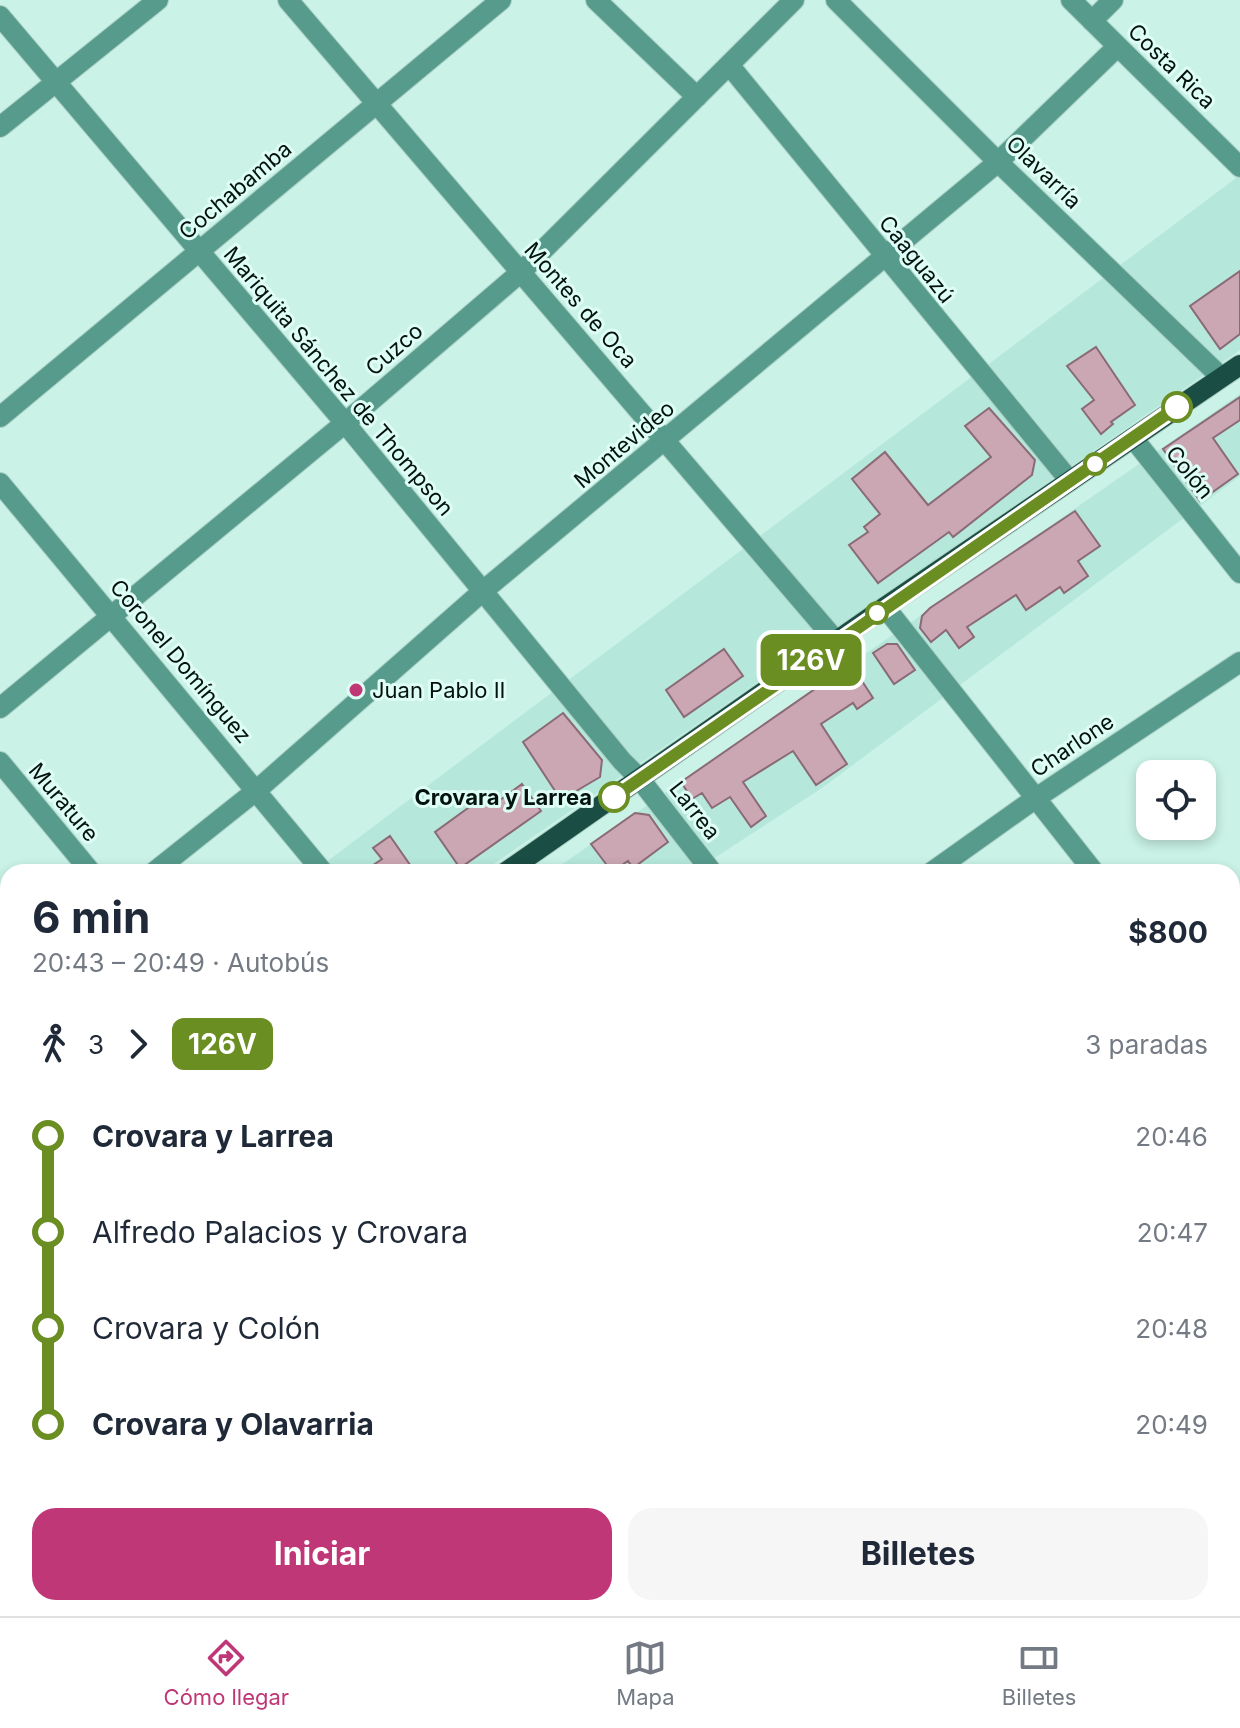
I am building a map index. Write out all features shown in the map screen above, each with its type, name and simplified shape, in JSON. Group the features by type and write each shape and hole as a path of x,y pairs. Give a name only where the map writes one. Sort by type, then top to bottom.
{"main road":[{"path":"517,864 885,607 1240,365"}],"street":[{"path":"0,127 158,0"},
{"name":"Montes de Oca","path":"288,0 837,642"},
{"name":"Cochabamba","path":"0,417 501,0"},
{"path":"596,0 697,97"},
{"name":"Cuzco","path":"0,708 345,423 521,272 794,0"},
{"name":"Olavarría","path":"836,0 998,162 1221,377"},
{"name":"Costa Rica","path":"1071,0 1240,167"},
{"path":"1092,21 1113,0"},
{"name":"Mariquita Sánchez de Thompson","path":"0,16 345,423 639,778"},
{"name":"Montevideo","path":"164,864 257,790 483,591 998,162 1117,47"},
{"name":"Caaguazú","path":"730,66 1070,481"},
{"name":"Colón","path":"1133,438 1240,573"},
{"name":"Coronel Domínguez","path":"0,483 317,864"},
{"path":"885,607 1088,864"},
{"name":"Charlone","path":"943,864 1240,662"},
{"name":"Murature","path":"0,762 84,864"},
{"name":"Larrea","path":"639,778 706,864"}],"shaded area":[{"path":"1240,175 1240,350 494,864 324,864"},
{"path":"1240,394 1240,476 822,788 705,864 563,864"}],"building":[{"path":"1240,271 1240,334 1220,349 1190,306"},
{"path":"1096,347 1135,405 1111,422 1113,424 1101,434 1082,409 1094,400 1067,366"},
{"path":"1240,397 1240,420 1213,438 1238,474 1200,501 1163,449"},
{"path":"989,408 1035,460 1032,475 953,537 949,532 878,583 849,545 868,532 864,527 880,514 852,479 885,452 928,505 991,457 965,426"},
{"path":"1075,511 1100,546 1078,561 1088,576 1064,593 1060,587 1026,610 1016,595 967,627 974,637 959,648 946,630 931,642 920,628 922,616 930,608"},
{"path":"887,644 897,644 915,670 894,684 873,653"},
{"path":"724,649 743,676 684,717 666,690"},
{"path":"851,664 873,698 857,709 853,703 821,724 847,764 816,785 793,751 743,782 766,816 751,827 730,797 712,808 702,793 692,799 681,782"},
{"path":"563,713 602,760 600,777 561,800 523,742"},
{"path":"522,784 541,811 466,864 457,864 435,832 486,795 493,805"},
{"path":"635,813 649,815 668,842 638,864 628,861 606,864 591,844"},
{"path":"390,836 409,864 375,864 382,859 373,848"}],"bus line":[{"name":"126V","path":"614,797 1177,407"}],"place":[{"name":"Juan Pablo II","path":"356,690"},
{"name":"Crovara y Larrea","path":"614,797"}]}
